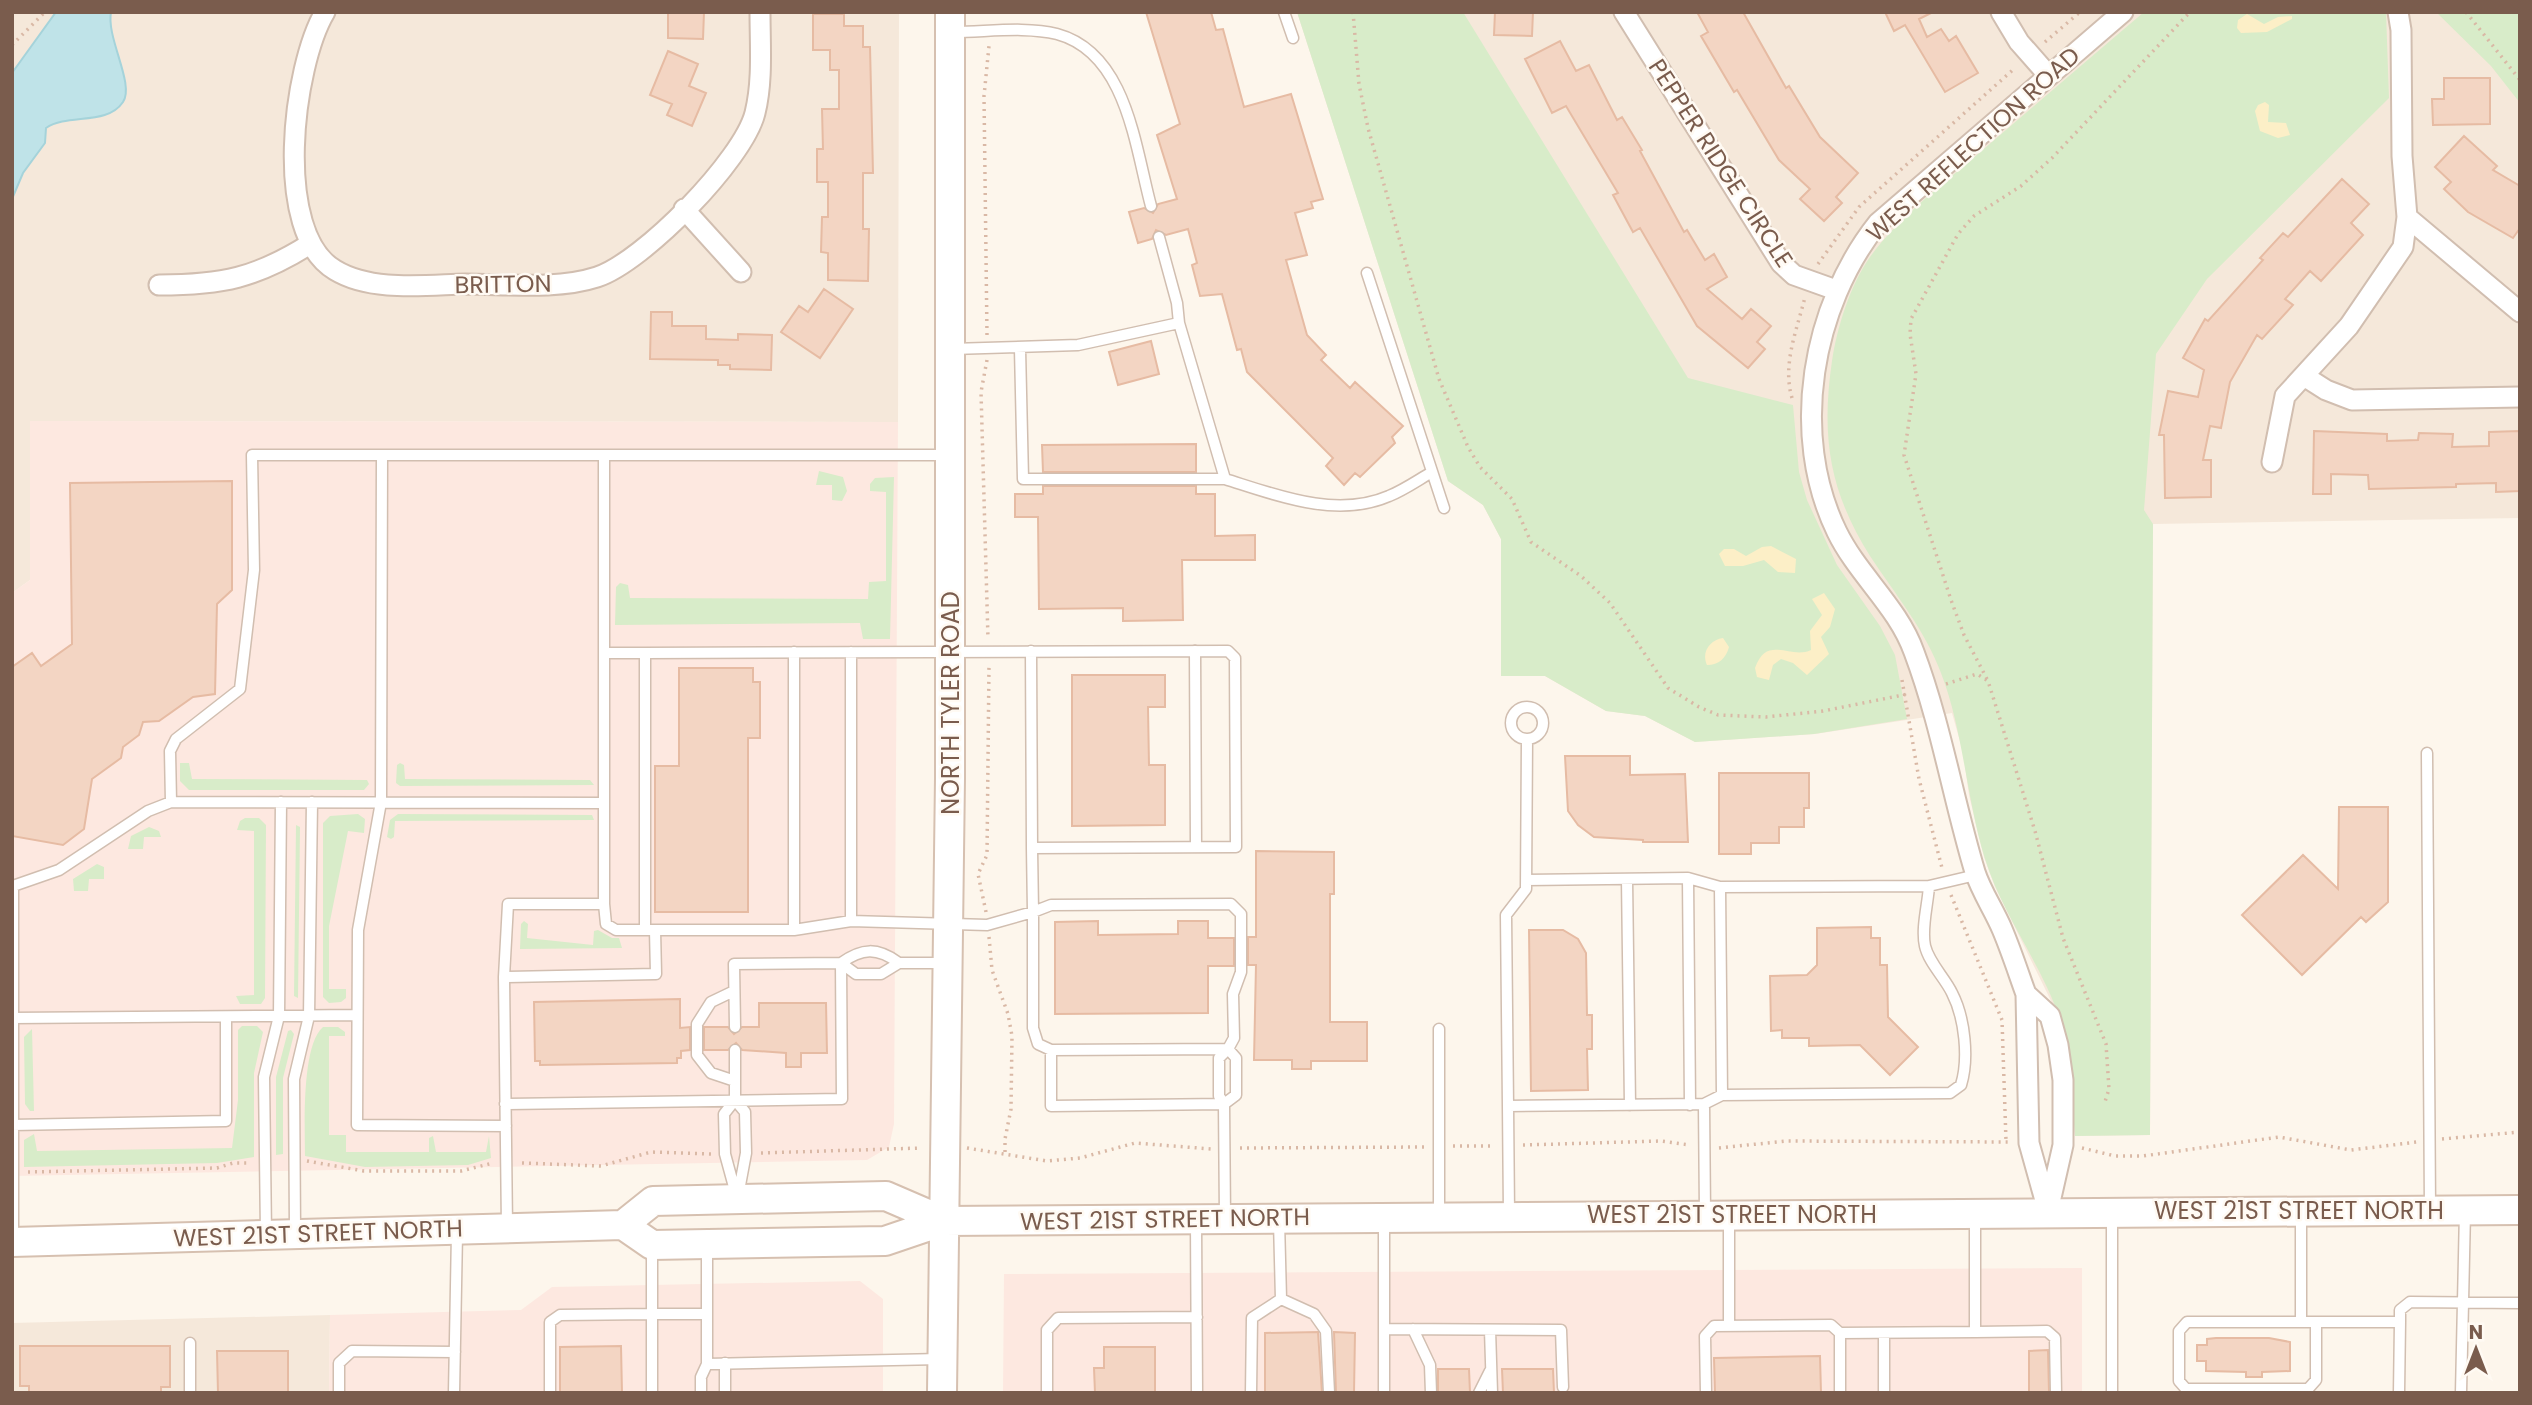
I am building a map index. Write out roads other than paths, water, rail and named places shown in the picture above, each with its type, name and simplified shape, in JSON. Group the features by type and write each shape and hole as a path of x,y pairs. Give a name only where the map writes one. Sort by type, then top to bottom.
{"main road":[{"name":"NORTH TYLER ROAD","path":"942,1393 950,652 950,22"},
{"name":"WEST 21ST STREET NORTH","path":"13,1242 623,1225 653,1201 737,1199 886,1196 944,1221"},
{"name":"WEST 21ST STREET NORTH","path":"652,1245 884,1241 944,1221 2048,1211 2520,1210"},
{"path":"623,1225 652,1245"}],"street":[{"path":"159,285 234,280 257,273 310,244 301,218 295,178 299,84 309,45 325,12"},
{"name":"BRITTON","path":"310,244 335,270 368,282 415,285 570,283 611,271 637,254 726,166 750,125 759,84 760,12"},
{"name":"PEPPER RIDGE CIRCLE","path":"1624,12 1781,263 1794,275 1836,290"},
{"path":"2001,12 2049,76"},
{"name":"WEST REFLECTION ROAD","path":"2048,1211 2029,1143 2026,994 2003,932 1976,874 1942,733 1914,650 1897,618 1838,534 1824,496 1815,454 1812,405 1816,355 1836,290 1856,250 1878,223 2123,12"},
{"path":"2272,462 2285,396 2349,326 2403,247 2407,217 2402,156 2401,30 2398,12"},
{"path":"684,209 741,272"},
{"path":"2407,217 2520,312"},
{"path":"2304,376 2326,390 2352,400 2520,397"},
{"name":"WEST REFLECTION ROAD","path":"2026,994 2050,1016 2063,1080 2063,1145 2048,1211"}],"lane":[{"path":"1284,12 1293,38"},
{"path":"950,22 989,32 1056,34 1085,48 1107,70 1124,103 1151,206"},
{"path":"1159,237 1177,303 1179,323 1225,479"},
{"path":"1367,273 1444,508"},
{"path":"951,349 1020,349 1078,345 1179,323"},
{"path":"1020,349 1023,479 1225,479 1300,503 1362,503 1388,497 1432,472"},
{"path":"171,802 170,751 176,739 240,689 254,570 252,454 951,455"},
{"path":"382,454 381,802 358,930 357,1125 506,1126"},
{"path":"604,454 606,924 616,930 794,930 851,921 987,925 1051,905 1231,904 1241,914 1241,972 1233,994 1234,1038 1219,1058 1219,1096 1224,1104 1225,1218"},
{"path":"1031,651 1033,1028 1038,1044 1051,1050 1228,1049 1236,1058 1236,1095 1224,1104 1051,1106 1051,1050"},
{"path":"1195,651 1196,848"},
{"path":"604,653 1228,651 1235,658 1236,847 1032,849"},
{"path":"794,652 794,930"},
{"path":"851,652 851,921"},
{"path":"504,976 656,974 650,930 645,653"},
{"path":"1509,1215 1506,915 1527,888 1527,740"},
{"path":"2427,753 2430,1209"},
{"path":"13,1242 13,886 59,870 148,811 171,802 604,803"},
{"path":"266,1236 264,1077 279,1016 281,802"},
{"path":"295,1235 294,1079 309,1016 312,802"},
{"path":"1527,880 1688,878 1720,887 1930,886 1976,874"},
{"path":"1688,878 1690,1105"},
{"path":"1628,879 1630,1105"},
{"path":"1508,1106 1690,1105 1704,1104 1722,1095 1950,1093 1961,1085 1965,1072 1961,1022 1953,995 1924,942 1930,886"},
{"path":"1720,887 1722,1095"},
{"path":"507,1228 504,976 508,904 604,904"},
{"path":"734,1027 734,964 841,963 856,952 884,952 899,962"},
{"path":"841,963 856,974 881,974 899,962 948,962"},
{"path":"505,1104 842,1099 841,963"},
{"path":"734,991 711,1002 697,1024 697,1055 711,1073 735,1081"},
{"path":"13,1018 357,1015"},
{"path":"13,1125 226,1121 226,1017"},
{"path":"1439,1029 1439,1216"},
{"path":"734,1050 735,1100 724,1114 725,1154 737,1199"},
{"path":"735,1100 745,1112 746,1153 737,1199"},
{"path":"1704,1104 1704,1146 1717,1214 1729,1326"},
{"path":"2301,1210 2301,1322"},
{"path":"2461,1393 2465,1210"},
{"path":"2112,1211 2112,1393"},
{"path":"1975,1212 1975,1332"},
{"path":"1384,1216 1384,1393"},
{"path":"1279,1217 1281,1299"},
{"path":"1196,1218 1197,1393"},
{"path":"454,1393 457,1229"},
{"path":"701,1393 701,1377 707,1364 707,1244"},
{"path":"652,1245 652,1393"},
{"path":"1251,1393 1252,1318 1281,1299"},
{"path":"1281,1299 1314,1314 1326,1331 1329,1393"},
{"path":"2399,1393 2400,1311 2410,1302 2520,1303"},
{"path":"550,1393 550,1322 561,1315 707,1314"},
{"path":"1047,1393 1047,1329 1058,1318 1197,1317"},
{"path":"2316,1322 2316,1380 2308,1389 2186,1389 2179,1381 2179,1331 2187,1322 2316,1322 2400,1322"},
{"path":"1706,1393 1705,1335 1714,1326 1831,1325 1840,1333 2047,1331 2055,1338 2056,1393"},
{"path":"1384,1329 1561,1330 1563,1387"},
{"path":"1413,1329 1430,1364 1431,1393"},
{"path":"1490,1329 1492,1393"},
{"path":"1884,1332 1884,1393"},
{"path":"1840,1333 1840,1393"},
{"path":"190,1343 190,1393"},
{"path":"339,1393 339,1363 352,1351 455,1352"},
{"path":"707,1364 942,1359"},
{"path":"725,1363 725,1393"},
{"path":"1479,1393 1491,1368"}],"water":[{"path":"56,12 111,12 112,34 126,94 123,102 107,114 65,121 46,128 45,143 23,173 12,199 12,73"}]}
